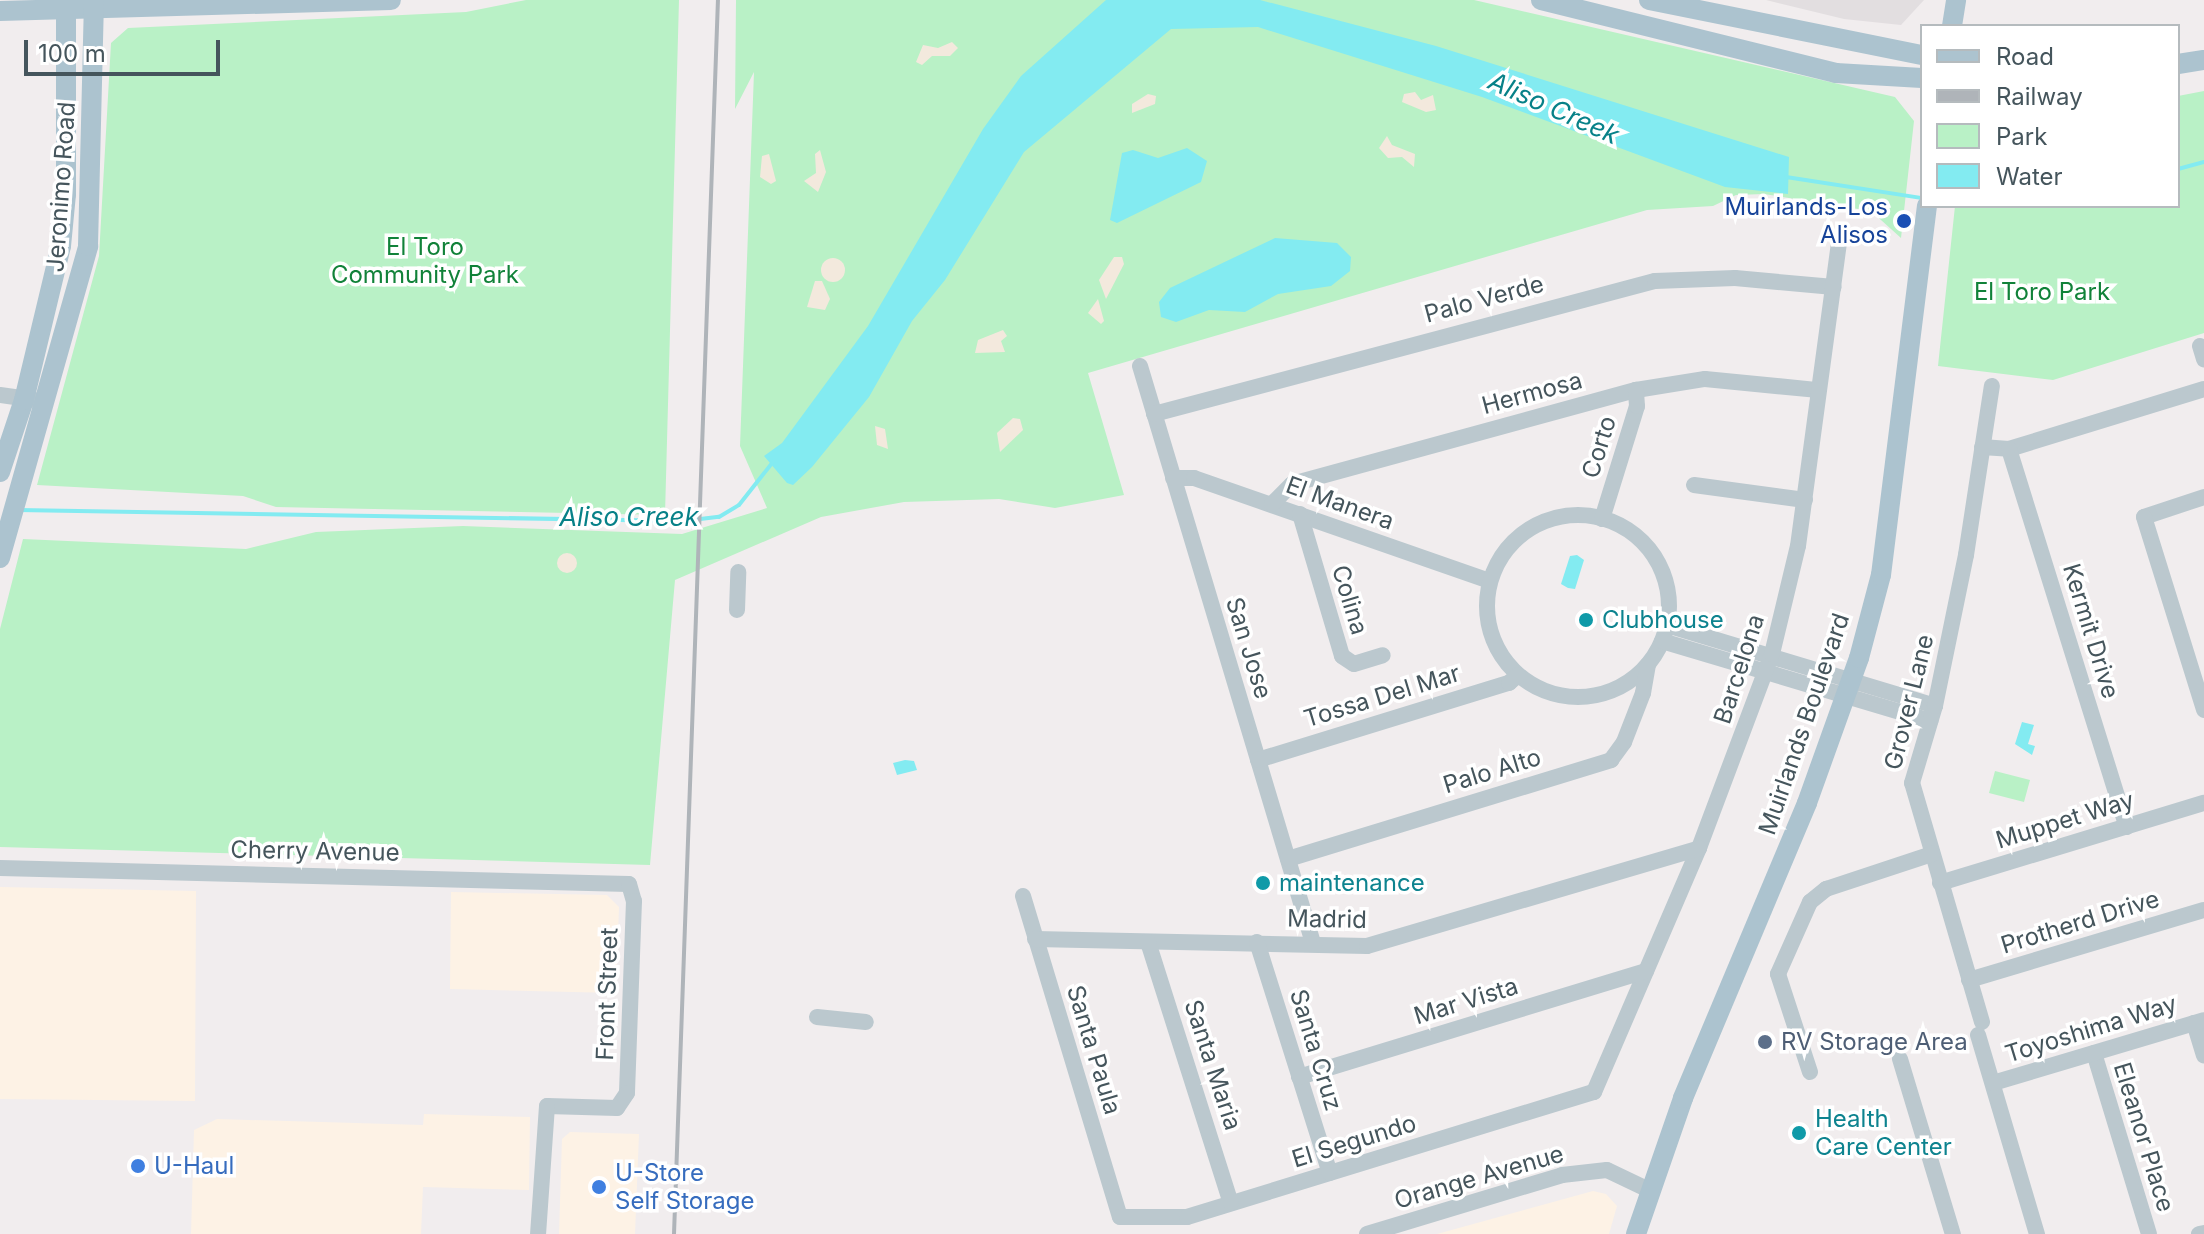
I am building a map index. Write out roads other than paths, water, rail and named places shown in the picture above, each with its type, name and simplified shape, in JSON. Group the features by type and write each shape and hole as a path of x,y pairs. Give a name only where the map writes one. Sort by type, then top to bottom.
{"main road":[{"path":"0,11 66,4 391,0"},
{"path":"1541,0 1836,73 1920,78"},
{"path":"1649,0 1920,55"},
{"path":"1952,24 1956,0"},
{"name":"Jeronimo Road","path":"0,472 24,400 53,289 63,220 66,4"},
{"name":"Jeronimo Road","path":"0,558 47,401 88,246 94,4"},
{"path":"2180,64 2204,60"},
{"name":"Muirlands Boulevard","path":"1636,1234 1649,1190 1849,688 1881,575 1927,212"}],"street":[{"name":"Barcelona","path":"1597,1087 1699,848 1772,654 1805,500 1839,241"},
{"name":"Palo Verde","path":"1154,414 1655,281 1735,278 1834,287"},
{"name":"San Jose","path":"1140,366 1313,943"},
{"name":"Hermosa","path":"1272,504 1292,484 1636,390 1705,379 1818,390"},
{"name":"Grover Lane","path":"1992,386 1966,555 1932,714 1912,783 2037,1234"},
{"path":"1982,447 2009,449 2204,389"},
{"name":"Corto","path":"1602,519 1637,406 1636,390"},
{"path":"0,395 47,401"},
{"name":"Kermit Drive","path":"2009,449 2127,827"},
{"name":"El Manera","path":"1173,478 1194,478 1490,581"},
{"path":"1694,485 1805,500"},
{"path":"2204,497 2144,517 2204,710"},
{"name":"Colina","path":"1300,514 1342,656 1354,664 1383,655"},
{"path":"1579,515 1602,519 1632,534 1655,560 1667,591 1664,633 1648,664 1613,690 1585,697 1543,690 1518,675 1499,652 1489,625 1490,581 1500,559 1533,527 1579,515"},
{"path":"737,610 738,572"},
{"path":"1664,633 1766,672 1849,688"},
{"path":"1664,633 1772,654 1849,688 1932,714"},
{"name":"Palo Alto","path":"1288,859 1611,760 1624,742 1643,693 1648,664"},
{"name":"Tossa Del Mar","path":"1258,760 1509,683 1518,675"},
{"name":"Muppet Way","path":"1940,883 2204,803"},
{"name":"Madrid","path":"1035,939 1380,944 1699,848"},
{"path":"1810,1072 1778,974 1810,902 1826,889 1932,854"},
{"name":"Cherry Avenue","path":"0,868 629,884"},
{"name":"Front Street","path":"538,1234 547,1106 621,1105 628,1061 634,901 629,884"},
{"name":"Santa Paula","path":"1023,896 1120,1217"},
{"name":"Protherd Drive","path":"1969,980 2204,910"},
{"name":"Santa Maria","path":"1148,942 1231,1203"},
{"name":"Santa Cruz","path":"1257,942 1330,1173"},
{"name":"Mar Vista","path":"1299,1077 1646,971"},
{"path":"817,1017 866,1022"},
{"path":"2199,1021 2204,1055"},
{"name":"Toyoshima Way","path":"1993,1083 2199,1021"},
{"name":"Eleanor Place","path":"2094,1053 2149,1234"},
{"path":"1900,1059 1953,1234"},
{"name":"El Segundo","path":"1120,1217 1187,1217 1587,1095 1597,1087"},
{"name":"Orange Avenue","path":"1367,1234 1562,1175 1607,1170 1649,1190"}],"water":[{"path":"1106,0 1260,0 1436,46 1789,157 1788,194 1725,187 1482,97 1258,27 1171,29 1024,152 945,280 912,321 869,397 812,467 793,485 787,483 764,456 782,443 868,326 983,129 1021,76"},
{"path":"1187,148 1207,161 1201,182 1117,223 1110,220 1122,153 1133,150 1158,158"},
{"path":"1275,238 1337,243 1351,257 1350,271 1331,286 1278,294 1245,312 1209,310 1176,322 1161,317 1159,302 1170,288"},
{"path":"1577,555 1584,560 1575,589 1568,588 1561,584 1570,556"},
{"path":"2022,722 2034,725 2028,744 2035,746 2032,755 2015,744"},
{"path":"914,761 917,770 897,775 893,763"}],"waterway":[{"name":"Aliso Creek","path":"2180,168 2204,162"},
{"name":"Aliso Creek","path":"1786,177 1920,198"},
{"name":"Aliso Creek","path":"18,510 684,521 719,517 739,505 773,462"}],"railway":[{"path":"674,1234 718,0"}],"place":[{"name":"Muirlands-Los Alisos","path":"1904,221"},
{"name":"Clubhouse","path":"1586,620"},
{"name":"maintenance","path":"1263,883"},
{"name":"RV Storage Area","path":"1765,1042"},
{"name":"Health Care Center","path":"1799,1133"},
{"name":"U-Haul","path":"138,1166"},
{"name":"U-Store Self Storage","path":"599,1187"}],"park label":[{"name":"El Toro Community Park","path":"425,261"},
{"name":"El Toro Park","path":"2042,292"}]}
